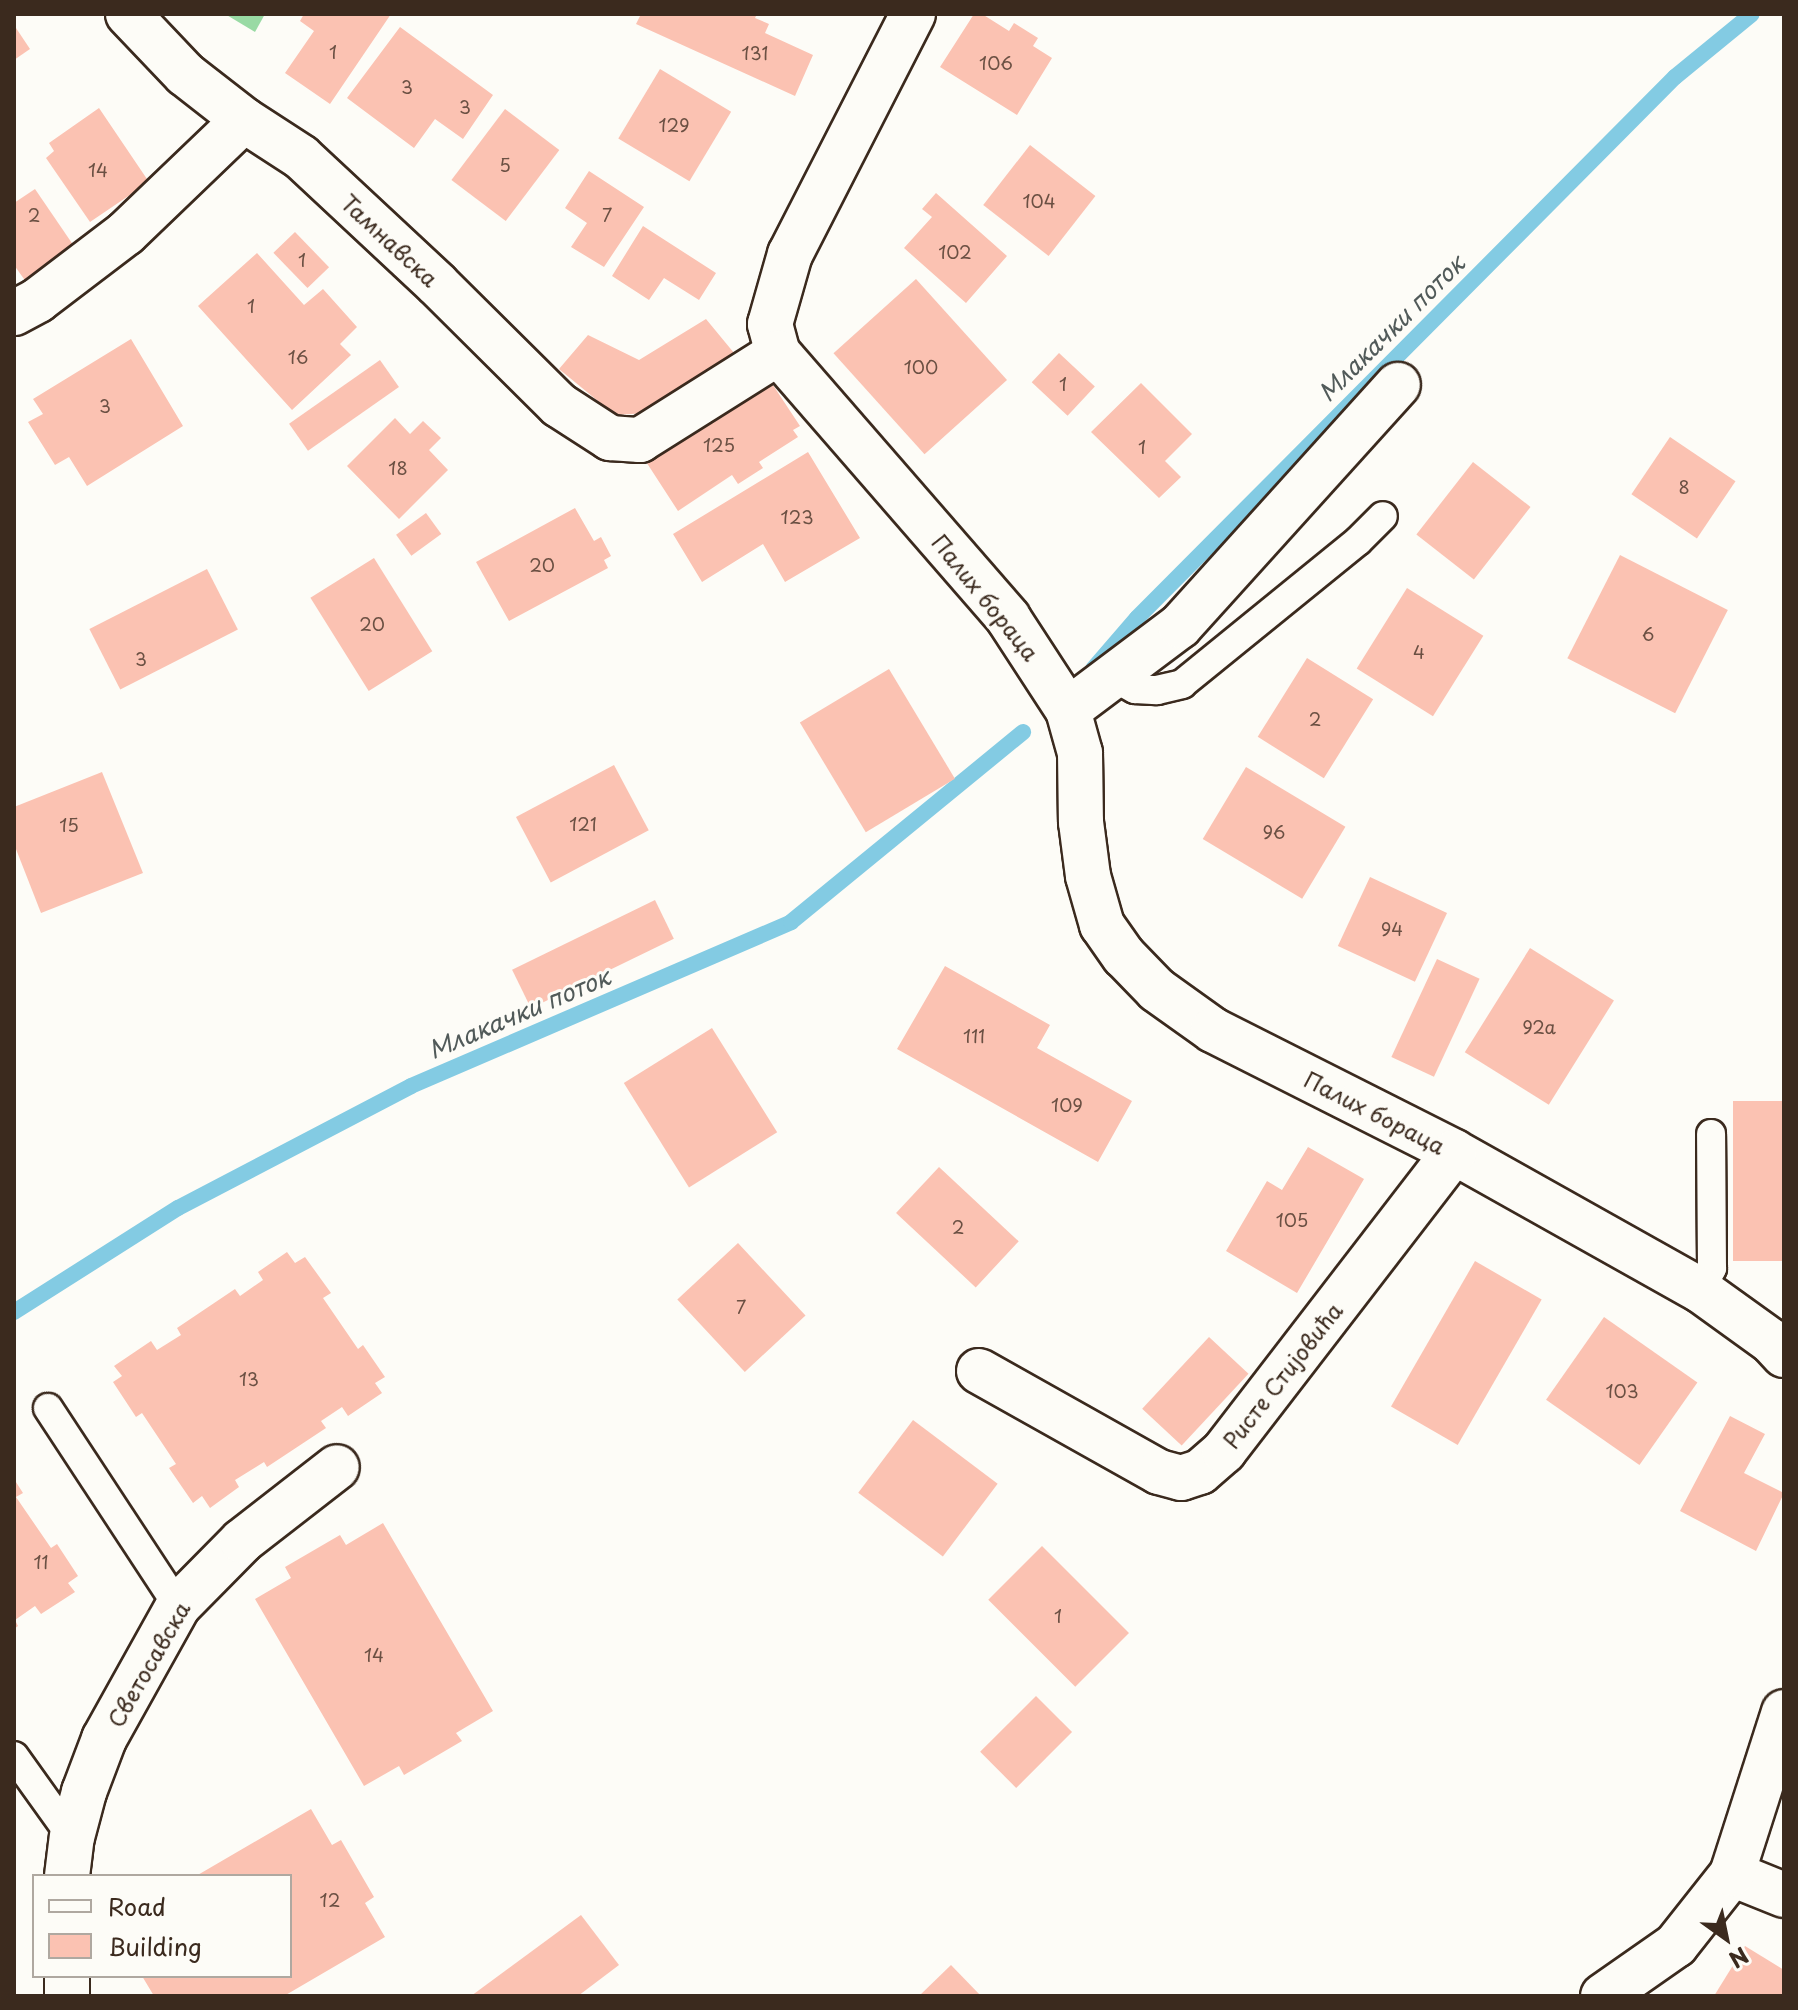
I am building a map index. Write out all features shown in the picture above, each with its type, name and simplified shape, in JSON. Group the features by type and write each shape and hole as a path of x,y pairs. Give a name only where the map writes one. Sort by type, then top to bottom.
{"street":[{"name":"Тамнавска","path":"128,14 185,74 244,120 301,157 437,284 559,405 610,438 640,440 778,353"},
{"path":"778,353 770,324 790,254 913,14"},
{"path":"14,313 38,300 126,233 244,120"},
{"name":"Палих бораца","path":"778,353 1008,618 1068,710 1080,753 1081,822 1088,876 1102,925 1124,956 1157,990 1213,1030 1454,1152 1700,1290 1771,1341 1784,1355"},
{"path":"1068,710 1115,678 1180,626 1398,385"},
{"name":"Ристе Стијовића","path":"979,1371 1159,1472 1181,1478 1200,1472 1224,1451 1454,1152"},
{"name":"Светосавска","path":"70,1856 84,1792 104,1739 178,1606 242,1541 337,1467"},
{"path":"1603,1996 1676,1945 1732,1874 1784,1712"},
{"path":"1732,1874 1784,1895"}],"lane":[{"path":"1115,678 1135,689 1157,690 1182,684 1358,541 1383,516"},
{"path":"1700,1290 1712,1268 1711,1134"},
{"path":"48,1408 178,1606"},
{"path":"14,1756 70,1856"}],"green space":[{"path":"225,14 265,14 255,32"}],"building":[{"path":"304,14 391,14 330,104 285,73 314,31 300,21"},
{"path":"641,14 757,14 755,18 769,24 765,33 813,55 795,96 636,24"},
{"path":"974,14 982,14 1009,31 1014,23 1038,38 1033,46 1052,58 1017,115 940,67"},
{"path":"14,25 30,49 14,60"},
{"path":"400,27 493,95 463,139 435,119 414,148 347,98"},
{"path":"660,69 731,112 689,181 618,138"},
{"path":"99,108 149,182 90,222 46,158 54,151 49,143"},
{"path":"505,109 559,150 506,221 451,180"},
{"path":"1030,145 1095,196 1049,256 983,205"},
{"path":"589,171 644,207 604,267 571,247 587,223 565,208"},
{"path":"35,189 78,252 29,286 14,265 14,203"},
{"path":"936,193 1007,256 966,303 904,248 932,217 922,209"},
{"path":"643,226 716,273 699,300 664,278 649,300 612,276"},
{"path":"295,232 329,267 307,288 273,253"},
{"path":"257,253 304,305 323,289 357,327 340,344 351,355 292,410 198,306"},
{"path":"916,279 1007,380 925,454 834,353"},
{"path":"706,319 739,359 647,413 615,415 559,369 588,335 639,360"},
{"path":"131,339 183,426 87,486 69,457 55,465 28,422 43,414 33,399"},
{"path":"1059,353 1095,386 1068,416 1032,382"},
{"path":"380,360 399,387 308,451 289,424"},
{"path":"765,373 800,426 793,430 798,437 759,462 763,468 738,484 732,475 678,511 641,454"},
{"path":"1141,383 1192,434 1165,461 1181,477 1159,498 1091,432"},
{"path":"395,418 410,434 423,421 441,438 429,450 448,470 399,519 347,466"},
{"path":"1670,437 1735,481 1697,538 1631,494"},
{"path":"808,452 860,538 785,582 763,544 702,582 673,534"},
{"path":"1473,462 1531,507 1474,579 1416,534"},
{"path":"575,508 594,541 601,537 611,556 604,560 608,568 509,621 476,562"},
{"path":"426,513 441,534 411,556 396,535"},
{"path":"1620,555 1728,610 1675,713 1567,658"},
{"path":"374,558 432,651 369,691 310,598"},
{"path":"207,569 238,630 120,690 89,629"},
{"path":"1407,588 1483,636 1433,716 1357,669"},
{"path":"1307,658 1373,699 1324,778 1258,737"},
{"path":"889,669 955,779 866,832 800,723"},
{"path":"614,765 649,830 551,882 516,817"},
{"path":"1246,767 1345,827 1302,899 1203,839"},
{"path":"102,772 143,873 41,913 14,844 14,807"},
{"path":"1370,877 1447,913 1415,982 1338,946"},
{"path":"655,900 674,939 531,1008 512,970"},
{"path":"1530,948 1614,1000 1549,1105 1465,1052"},
{"path":"1437,959 1480,979 1434,1077 1391,1057"},
{"path":"945,966 1050,1025 1037,1048 1132,1101 1098,1162 897,1049"},
{"path":"712,1028 777,1132 689,1187 624,1083"},
{"path":"1733,1101 1784,1101 1784,1261 1733,1261"},
{"path":"1308,1147 1364,1179 1297,1293 1226,1251 1267,1181 1282,1190"},
{"path":"939,1167 1019,1241 976,1287 896,1213"},
{"path":"738,1243 806,1315 745,1372 677,1300"},
{"path":"287,1252 295,1263 305,1257 331,1293 323,1298 358,1349 363,1345 385,1377 375,1383 382,1393 348,1416 342,1407 321,1421 326,1428 267,1467 264,1462 235,1480 239,1487 210,1508 202,1496 193,1503 169,1468 176,1464 142,1413 136,1417 113,1382 122,1376 114,1366 151,1341 157,1350 181,1335 177,1328 235,1289 240,1296 263,1280 258,1272"},
{"path":"1475,1261 1542,1300 1458,1445 1391,1406"},
{"path":"1604,1317 1697,1382 1639,1465 1546,1400"},
{"path":"1209,1337 1248,1374 1182,1446 1142,1409"},
{"path":"1730,1416 1765,1434 1744,1473 1784,1493 1756,1551 1680,1511"},
{"path":"913,1420 998,1484 943,1556 858,1493"},
{"path":"14,1479 23,1493 16,1497 51,1548 57,1544 78,1576 68,1583 75,1592 41,1614 35,1606 15,1620 18,1626 14,1629"},
{"path":"383,1523 493,1711 456,1733 462,1741 404,1775 399,1766 364,1786 255,1599 291,1578 285,1567 340,1535 346,1545"},
{"path":"1042,1546 1129,1633 1075,1687 988,1600"},
{"path":"1036,1696 1072,1732 1016,1788 980,1752"},
{"path":"311,1809 332,1845 341,1840 374,1897 365,1903 385,1937 284,1996 154,1996 143,1978 292,1978 292,1874 199,1874"},
{"path":"581,1915 619,1965 578,1996 471,1996"},
{"path":"1745,1946 1784,1970 1784,1996 1714,1996"},
{"path":"951,1965 981,1996 919,1996"}],"waterway":[{"name":"Млакачки поток","path":"1093,669 1137,618 1675,77 1752,14"},
{"name":"Млакачки поток","path":"14,1312 178,1208 411,1086 791,922 1023,732"}]}
